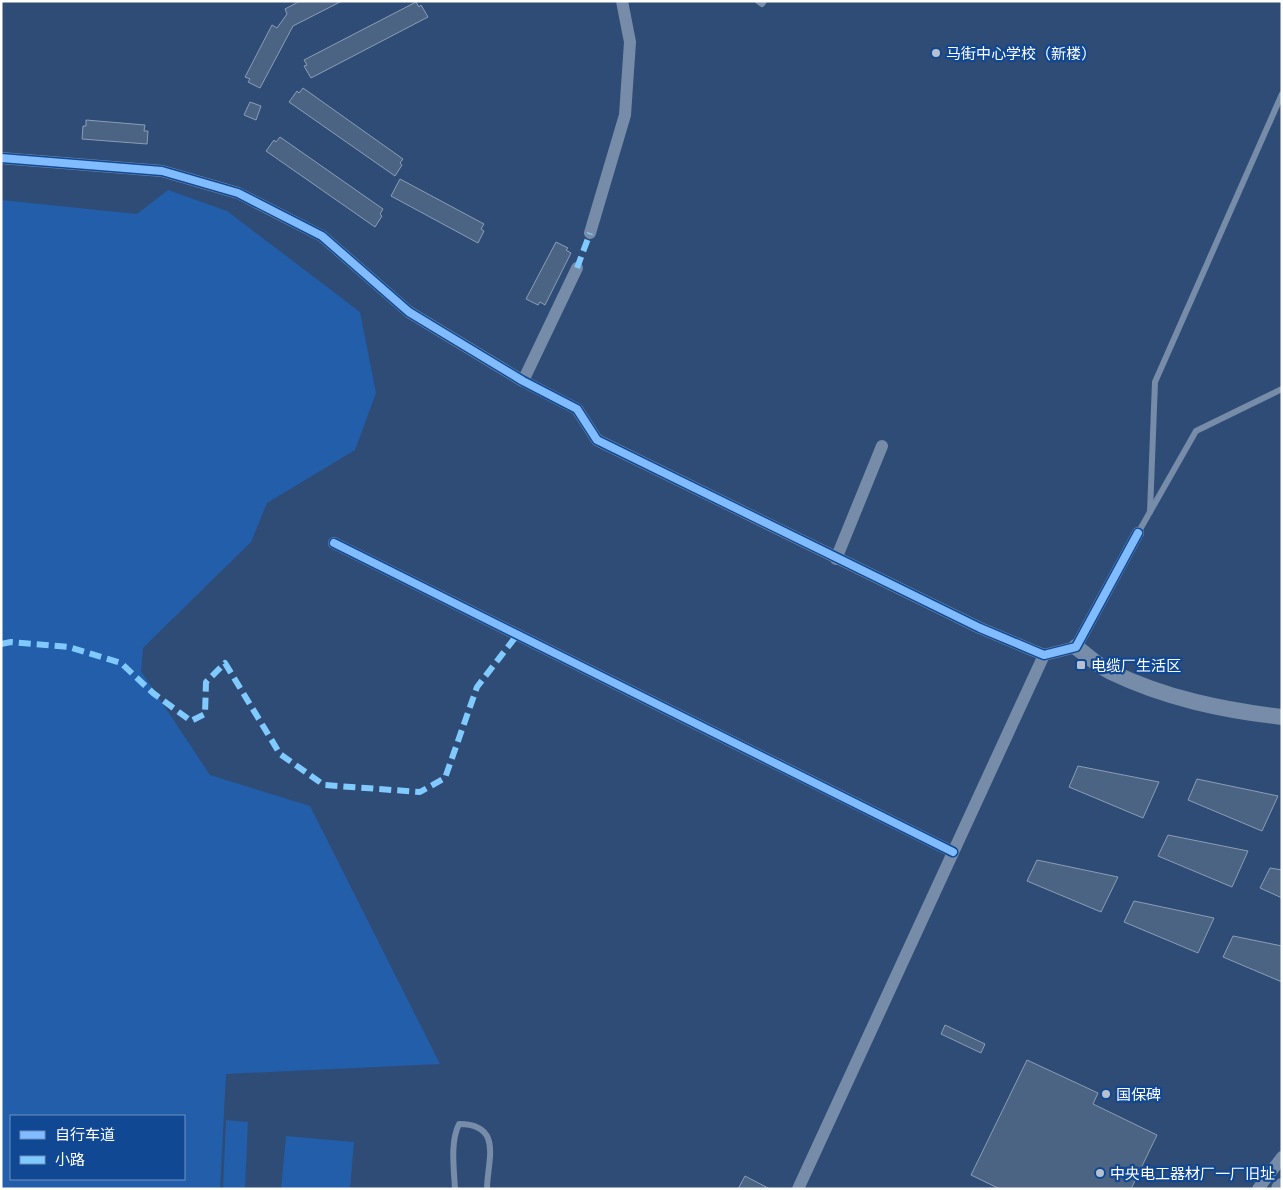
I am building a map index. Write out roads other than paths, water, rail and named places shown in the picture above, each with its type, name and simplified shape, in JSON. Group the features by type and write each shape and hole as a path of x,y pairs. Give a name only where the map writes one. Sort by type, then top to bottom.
{"street":[{"path":"590,233 625,115 630,42 622,1"},
{"path":"1,158 162,171 238,193 322,236 409,312 523,380 576,409 597,440 836,559 980,628 1044,655 1076,647 1138,533"},
{"path":"523,380 577,268"},
{"path":"836,559 882,446"},
{"path":"334,543 953,852"},
{"path":"1076,647 1109,671 1173,697 1231,711 1282,717"},
{"path":"798,1189 1044,655"},
{"path":"1258,1189 1282,1157"}],"lane":[{"path":"758,1 762,4 764,1"},
{"path":"1150,512 1155,382 1282,94"},
{"path":"1138,533 1196,431 1282,389"},
{"path":"455,1189 454,1147 455,1132 459,1124 475,1127 486,1135 492,1146 487,1189"}],"place":[{"name":"马街中心学校（新楼）","path":"936,53"},
{"name":"电缆厂生活区","path":"1081,665"},
{"name":"国保碑","path":"1106,1094"},
{"name":"中央电工器材厂一厂旧址","path":"1100,1173"}]}
